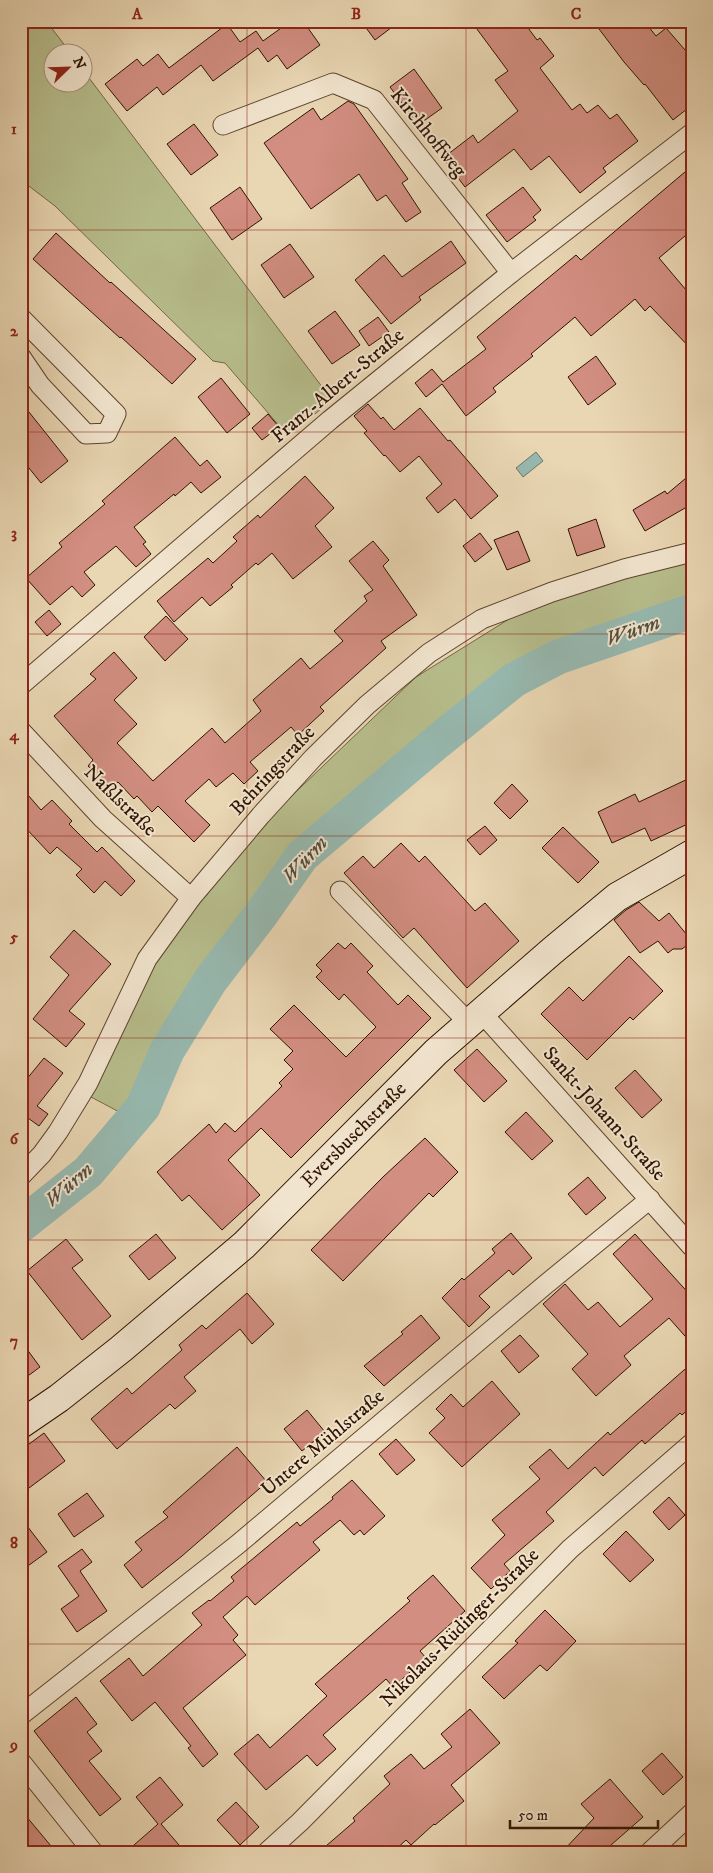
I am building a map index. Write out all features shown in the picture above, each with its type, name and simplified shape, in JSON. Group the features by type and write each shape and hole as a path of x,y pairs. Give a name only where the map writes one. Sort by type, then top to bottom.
{"main road":[{"name":"Eversbuschstraße","path":"21,1424 59,1398 121,1349 244,1245 436,1052 552,951 617,897 692,854"}],"street":[{"name":"Kirchhoffweg","path":"223,125 333,84 374,100 511,273"},
{"name":"Franz-Albert-Straße","path":"21,685 330,420 511,273 692,133"},
{"path":"21,318 116,414 107,433 86,434 40,385 21,357"},
{"name":"Behringstraße","path":"21,1176 42,1154 58,1132 88,1083 147,959 191,898 314,758 368,704 430,653 482,619 552,592 624,569 692,552"},
{"name":"Naßlstraße","path":"21,731 103,819 191,898"},
{"name":"Sankt-Johann-Straße","path":"340,891 475,1018 650,1199 692,1247"},
{"name":"Untere Mühlstraße","path":"21,1715 237,1545 545,1284 650,1199"},
{"name":"Nikolaus-Rüdinger-Straße","path":"267,1852 300,1822 570,1549 692,1443"},
{"path":"21,1762 93,1852"},
{"path":"650,1852 692,1813"}],"green space":[{"path":"21,21 46,21 62,42 42,42 42,92 92,92 92,82 332,400 288,436 225,363 213,361 55,206 21,180"},
{"path":"692,561 692,601 548,649 481,688 429,736 307,831 288,853 249,916 190,987 149,1052 125,1115 91,1097 158,945 205,897 240,852 278,809 416,677 538,601"}],"water":[{"path":"536,452 543,461 523,477 516,468"}],"building":[{"path":"291,21 303,21 320,45 287,69 277,55 268,62 258,48 213,81 201,65 163,95 157,87 127,111 105,84 137,59 143,66 158,54 169,68 227,24 240,42 256,31 263,41"},
{"path":"361,21 400,21 375,40"},
{"path":"471,21 523,21 537,40 540,38 554,56 540,68 572,110 580,104 587,113 598,105 610,119 617,114 638,141 603,168 606,172 580,193 549,156 531,170 514,149 465,187 443,158 473,135 478,143 518,111 495,80 508,71"},
{"path":"593,21 644,21 656,36 666,28 692,58 692,105 673,120 645,84 624,62"},
{"path":"414,69 442,108 418,125 390,87"},
{"path":"348,101 354,104 408,179 402,183 421,212 406,222 386,195 377,201 359,174 311,209 264,143 313,108 321,120"},
{"path":"194,124 218,155 191,175 167,144"},
{"path":"692,166 692,230 659,258 692,297 692,350 650,306 645,311 635,299 591,336 575,317 531,354 533,356 493,388 496,392 466,416 442,384 426,397 415,383 432,369 443,382 486,349 477,337 576,255 581,260"},
{"path":"240,187 262,219 232,240 210,208"},
{"path":"523,187 541,210 533,217 536,220 507,242 486,215"},
{"path":"56,233 196,359 172,384 33,259"},
{"path":"451,241 466,263 419,297 421,300 391,324 355,280 384,255 402,277"},
{"path":"290,244 314,277 284,298 261,265"},
{"path":"335,311 360,345 332,364 308,331"},
{"path":"378,317 389,332 369,346 359,331"},
{"path":"596,356 616,384 588,405 568,377"},
{"path":"221,378 250,414 227,433 198,397"},
{"path":"21,402 68,461 41,483 21,458"},
{"path":"368,404 394,430 420,408 498,496 471,519 455,499 438,513 426,498 442,484 419,456 400,472 364,433 367,431 354,416"},
{"path":"268,414 279,427 262,440 252,428"},
{"path":"175,437 200,466 207,460 221,477 201,493 191,482 134,527 146,542 143,544 151,554 136,567 116,546 84,572 95,585 82,597 72,586 50,605 26,578 62,547 59,543 105,504 102,501"},
{"path":"692,473 692,504 645,531 633,510 665,491 667,494"},
{"path":"305,476 334,508 315,526 332,547 293,579 272,553 258,565 256,563 231,585 233,587 210,606 202,597 174,622 157,601 208,558 213,563 237,541 233,537 258,515 260,518"},
{"path":"596,519 605,547 577,556 568,529"},
{"path":"518,531 530,561 507,570 494,540"},
{"path":"480,533 492,549 475,562 463,546"},
{"path":"373,541 389,560 383,566 417,615 381,641 386,648 320,707 324,711 298,735 291,727 250,762 258,771 244,784 233,773 216,787 209,779 185,801 210,825 194,842 158,806 152,812 137,796 134,799 118,782 110,789 88,766 93,760 54,716 96,679 90,674 114,652 137,678 114,700 137,724 117,743 153,781 212,728 225,743 261,711 253,700 301,658 310,669 343,641 334,631 367,601 364,596 373,590 349,561"},
{"path":"49,610 61,624 47,636 35,622"},
{"path":"166,616 188,639 165,661 144,637"},
{"path":"692,777 692,822 651,841 645,828 612,843 598,812 635,794 639,802"},
{"path":"512,784 528,801 510,819 494,803"},
{"path":"21,787 41,810 52,800 72,821 69,824 97,852 102,847 135,881 121,896 105,881 94,893 76,875 82,869 57,847 50,854 21,823"},
{"path":"485,826 497,840 480,855 467,840"},
{"path":"563,827 599,862 578,883 542,848"},
{"path":"401,843 419,862 425,856 475,911 485,903 519,941 467,988 414,928 403,938 344,873 363,856 374,868"},
{"path":"639,902 659,921 669,913 692,941 682,949 673,949 668,953 658,941 640,953 614,920"},
{"path":"74,930 111,964 69,1011 85,1024 66,1047 33,1019 69,975 50,957"},
{"path":"338,943 345,949 351,943 373,966 367,972 398,1005 408,995 431,1018 291,1158 261,1128 228,1160 260,1195 222,1230 189,1195 182,1201 157,1172 209,1124 216,1133 225,1123 235,1132 282,1086 279,1083 293,1069 284,1060 293,1051 270,1029 294,1005 346,1057 376,1027 344,994 339,1000 316,977 322,971 316,965"},
{"path":"629,956 663,991 633,1020 630,1017 587,1060 541,1014 569,987 583,1001"},
{"path":"477,1049 507,1081 484,1102 454,1070"},
{"path":"44,1058 63,1073 37,1106 48,1114 39,1126 28,1118 21,1126 21,1086"},
{"path":"635,1070 662,1100 642,1118 615,1088"},
{"path":"526,1112 553,1141 532,1160 505,1132"},
{"path":"425,1138 458,1172 433,1197 429,1193 343,1281 311,1250 383,1177"},
{"path":"588,1177 606,1198 586,1215 568,1194"},
{"path":"511,1233 532,1258 513,1275 509,1270 479,1296 490,1307 469,1327 442,1298 462,1278 464,1280 495,1253 492,1249"},
{"path":"156,1234 176,1258 149,1280 129,1256"},
{"path":"635,1234 692,1297 692,1344 669,1318 624,1356 631,1365 596,1396 572,1369 588,1354 543,1304 565,1284 588,1310 598,1302 620,1327 653,1299 613,1254"},
{"path":"66,1239 83,1260 72,1268 111,1316 82,1340 27,1271"},
{"path":"247,1293 274,1324 252,1344 240,1329 184,1377 196,1391 175,1409 170,1404 117,1449 91,1419 127,1388 132,1394 182,1350 179,1345 202,1325 206,1329"},
{"path":"421,1315 440,1338 384,1386 364,1366 403,1334 401,1332"},
{"path":"520,1335 539,1356 519,1373 501,1351"},
{"path":"21,1341 40,1367 21,1381"},
{"path":"692,1363 692,1406 682,1415 680,1413 645,1444 642,1440 603,1476 595,1467 546,1512 554,1521 504,1564 510,1571 491,1589 471,1568 505,1535 492,1520 540,1479 529,1467 550,1449 568,1469 608,1432 610,1435"},
{"path":"492,1381 520,1414 462,1467 429,1433 445,1418 436,1409 451,1394 463,1407"},
{"path":"307,1410 325,1432 302,1451 284,1429"},
{"path":"44,1433 65,1461 21,1494 21,1450"},
{"path":"396,1439 415,1460 397,1475 379,1454"},
{"path":"237,1447 267,1482 142,1588 124,1565 142,1550 135,1542 168,1517 163,1512"},
{"path":"352,1480 385,1516 364,1535 360,1530 354,1535 340,1520 313,1542 320,1550 255,1605 247,1596 223,1617 238,1635 233,1640 246,1655 183,1708 218,1754 203,1767 188,1748 191,1746 155,1702 132,1721 100,1681 129,1658 143,1676 202,1625 192,1613 234,1581 231,1577 297,1522 300,1526 333,1499 332,1497"},
{"path":"87,1493 104,1516 74,1537 58,1514"},
{"path":"669,1497 685,1515 669,1530 653,1512"},
{"path":"21,1518 47,1552 21,1571"},
{"path":"626,1531 654,1560 630,1582 603,1554"},
{"path":"82,1549 92,1562 80,1571 107,1611 77,1632 61,1609 79,1596 58,1566"},
{"path":"433,1575 465,1611 420,1651 426,1658 393,1687 386,1679 323,1735 336,1749 317,1766 307,1755 266,1790 234,1754 258,1734 270,1748 327,1696 315,1684 410,1601 407,1598"},
{"path":"545,1610 576,1641 547,1671 540,1665 504,1699 482,1677 518,1643 515,1641"},
{"path":"76,1697 97,1724 87,1732 102,1751 89,1761 121,1799 100,1816 34,1731"},
{"path":"470,1709 500,1743 451,1785 464,1801 411,1845 406,1840 393,1852 319,1852 355,1821 353,1818 390,1784 384,1776 411,1754 424,1769 452,1747 441,1734"},
{"path":"662,1753 683,1777 663,1795 642,1771"},
{"path":"160,1777 183,1805 161,1824 185,1852 126,1852 158,1824 136,1797"},
{"path":"610,1779 643,1817 603,1852 562,1852 594,1818 581,1804"},
{"path":"236,1802 259,1827 240,1845 217,1820"},
{"path":"21,1810 56,1852 21,1852"}],"waterway":[{"name":"Würm","path":"21,1225 88,1172 143,1107 167,1051 210,981 262,913 302,856 514,680 558,657 692,611"}]}
